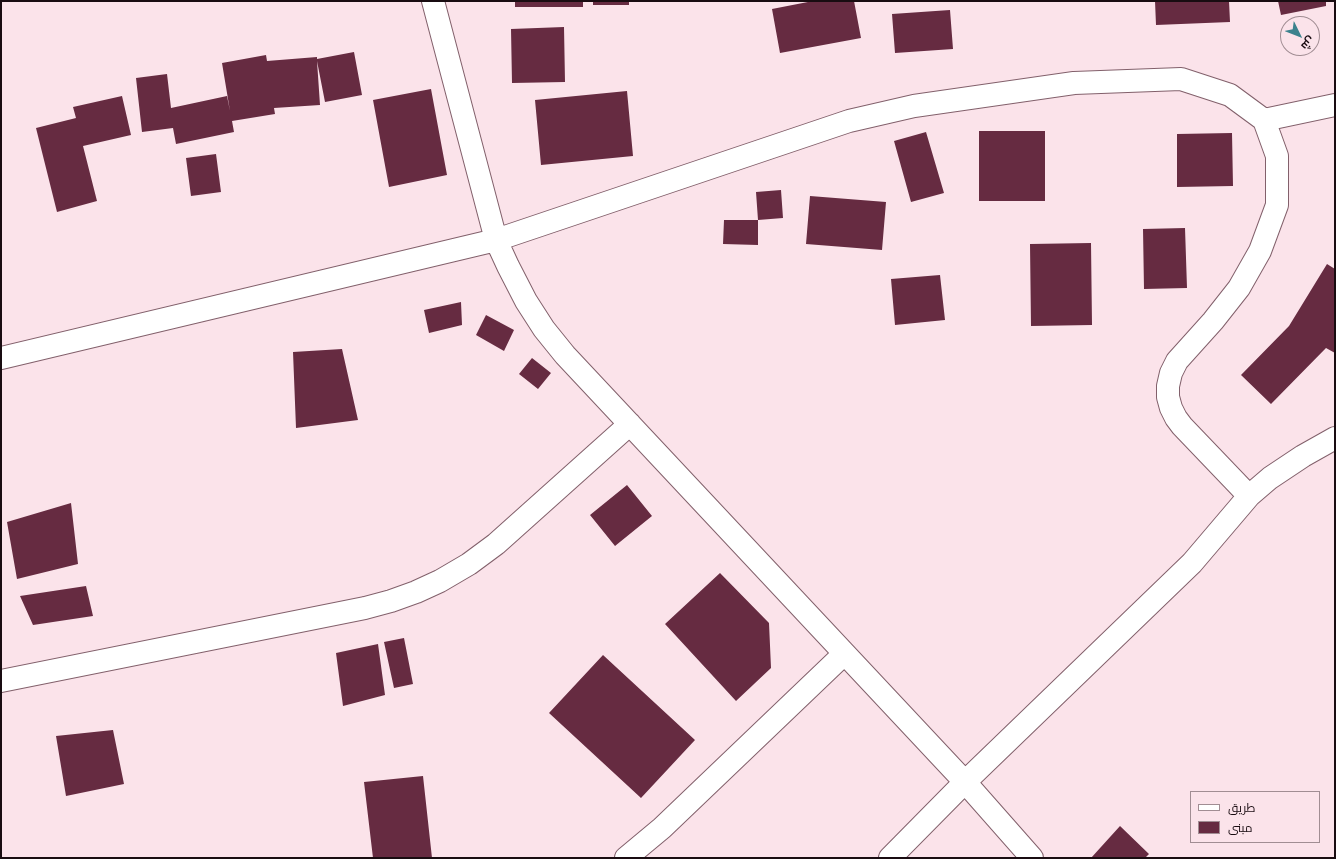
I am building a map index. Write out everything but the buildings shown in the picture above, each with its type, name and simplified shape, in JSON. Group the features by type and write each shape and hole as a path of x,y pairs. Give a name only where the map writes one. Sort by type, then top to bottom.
{"street":[{"path":"433,1 496,240 526,301 544,329 565,355 965,782 1032,858"},
{"path":"1,358 496,240 849,121 914,106 1074,83 1181,79 1230,95 1264,120 1277,156 1277,205 1260,251 1240,288 1177,361 1171,373 1168,386 1168,397 1176,418 1249,496"},
{"path":"1264,120 1335,105"},
{"path":"1,680 365,608 416,592 440,581 469,564 496,544 630,424"},
{"path":"890,858 965,782 1192,563 1249,496 1270,478 1290,464 1335,438"},
{"path":"634,856 844,654"}]}
